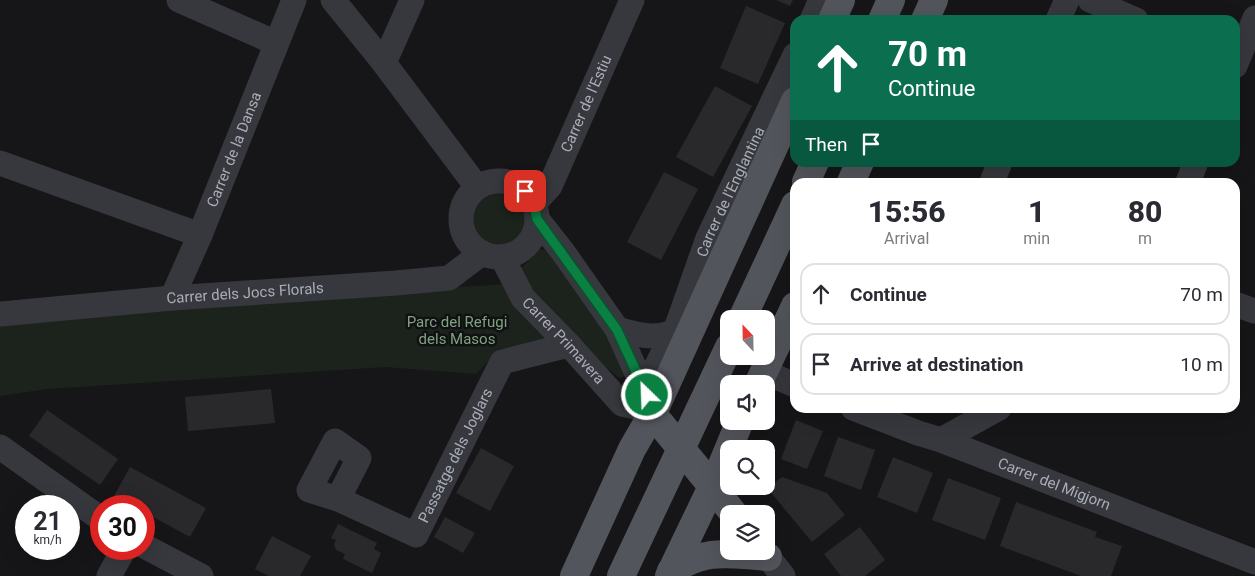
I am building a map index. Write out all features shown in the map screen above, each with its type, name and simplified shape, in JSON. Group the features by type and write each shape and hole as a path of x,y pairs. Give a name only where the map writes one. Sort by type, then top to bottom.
{"main road":[{"path":"834,15 841,0"},
{"path":"884,15 891,0"},
{"path":"927,15 934,0"},
{"path":"574,576 632,449 657,413 679,329 790,111"},
{"path":"746,310 790,216"},
{"path":"762,375 790,317"},
{"path":"621,576 721,365"},
{"path":"657,413 716,482 741,505"},
{"path":"670,574 716,482 734,436"},
{"path":"716,482 729,505"},
{"path":"670,574 687,561 709,554 735,554 772,562"}],"street":[{"path":"179,0 276,43"},
{"name":"Carrer de la Dansa","path":"172,298 200,235 294,0"},
{"path":"333,0 384,62 477,187"},
{"path":"384,62 412,0"},
{"name":"Carrer de l'Estiu","path":"536,211 550,186 632,0"},
{"path":"814,15 821,0"},
{"path":"1060,15 1067,0"},
{"path":"1090,0 1124,15"},
{"path":"1240,65 1255,18"},
{"name":"Carrer de l'Englantina","path":"679,329 708,238 790,66"},
{"path":"0,163 200,235"},
{"path":"536,211 535,232 526,245 516,253 492,255 465,238 461,226 461,211 466,199 477,187 495,181 506,181 516,184 525,191 536,211 617,330 657,413"},
{"name":"Carrer dels Jocs Florals","path":"0,314 172,298 396,284 449,278 492,255"},
{"name":"Carrer Primavera","path":"492,255 523,298 569,345 622,404 657,413"},
{"path":"617,330 656,337 679,329"},
{"name":"Passatge dels Joglars","path":"338,500 416,535 502,362 569,345"},
{"path":"775,381 790,384"},
{"name":"Carrer del Migjorn","path":"866,413 941,440 1255,562"},
{"path":"941,440 990,413"},
{"path":"0,447 90,511"},
{"path":"155,552 201,576"},
{"path":"109,576 118,560"},
{"path":"1250,576 1255,570"}],"green space":[{"path":"499,194 509,196 517,202 523,210 525,220 523,230 517,238 509,244 499,246 489,244 481,238 475,230 473,220 475,210 481,202 489,196"},
{"path":"539,249 558,253 629,374 620,378 608,369 564,328 537,297 521,269"},
{"name":"Parc del Refugi dels Masos","path":"507,284 551,340 500,349 476,374 385,367 47,389 0,396 0,318"}],"building":[{"path":"776,0 793,0 790,6"},
{"path":"746,6 785,23 758,84 720,68"},
{"path":"715,86 752,106 713,177 676,157"},
{"path":"664,172 698,189 661,260 627,242"},
{"path":"271,389 275,423 188,431 185,397"},
{"path":"47,410 118,459 100,485 29,436"},
{"path":"796,420 823,431 807,469 781,459"},
{"path":"838,437 875,450 861,490 824,476"},
{"path":"481,448 514,466 490,511 456,493"},
{"path":"893,457 933,473 917,513 877,497"},
{"path":"130,467 206,508 190,537 155,518 155,495 115,495"},
{"path":"782,477 827,493 845,515 812,542 773,495 775,495 775,482"},
{"path":"948,478 1001,498 985,540 932,520"},
{"path":"1016,502 1097,532 1095,537 1122,546 1111,576 1081,576 1000,546"},
{"path":"445,517 475,533 463,553 434,537"},
{"path":"338,524 377,543 374,549 381,553 372,573 343,559 345,554 336,550 334,544 336,540 331,538"},
{"path":"860,527 885,560 865,576 841,576 824,554"},
{"path":"272,536 311,556 300,576 269,576 255,569"}],"route":[{"path":"525,191 534,204 537,219 617,330 647,395"}]}
